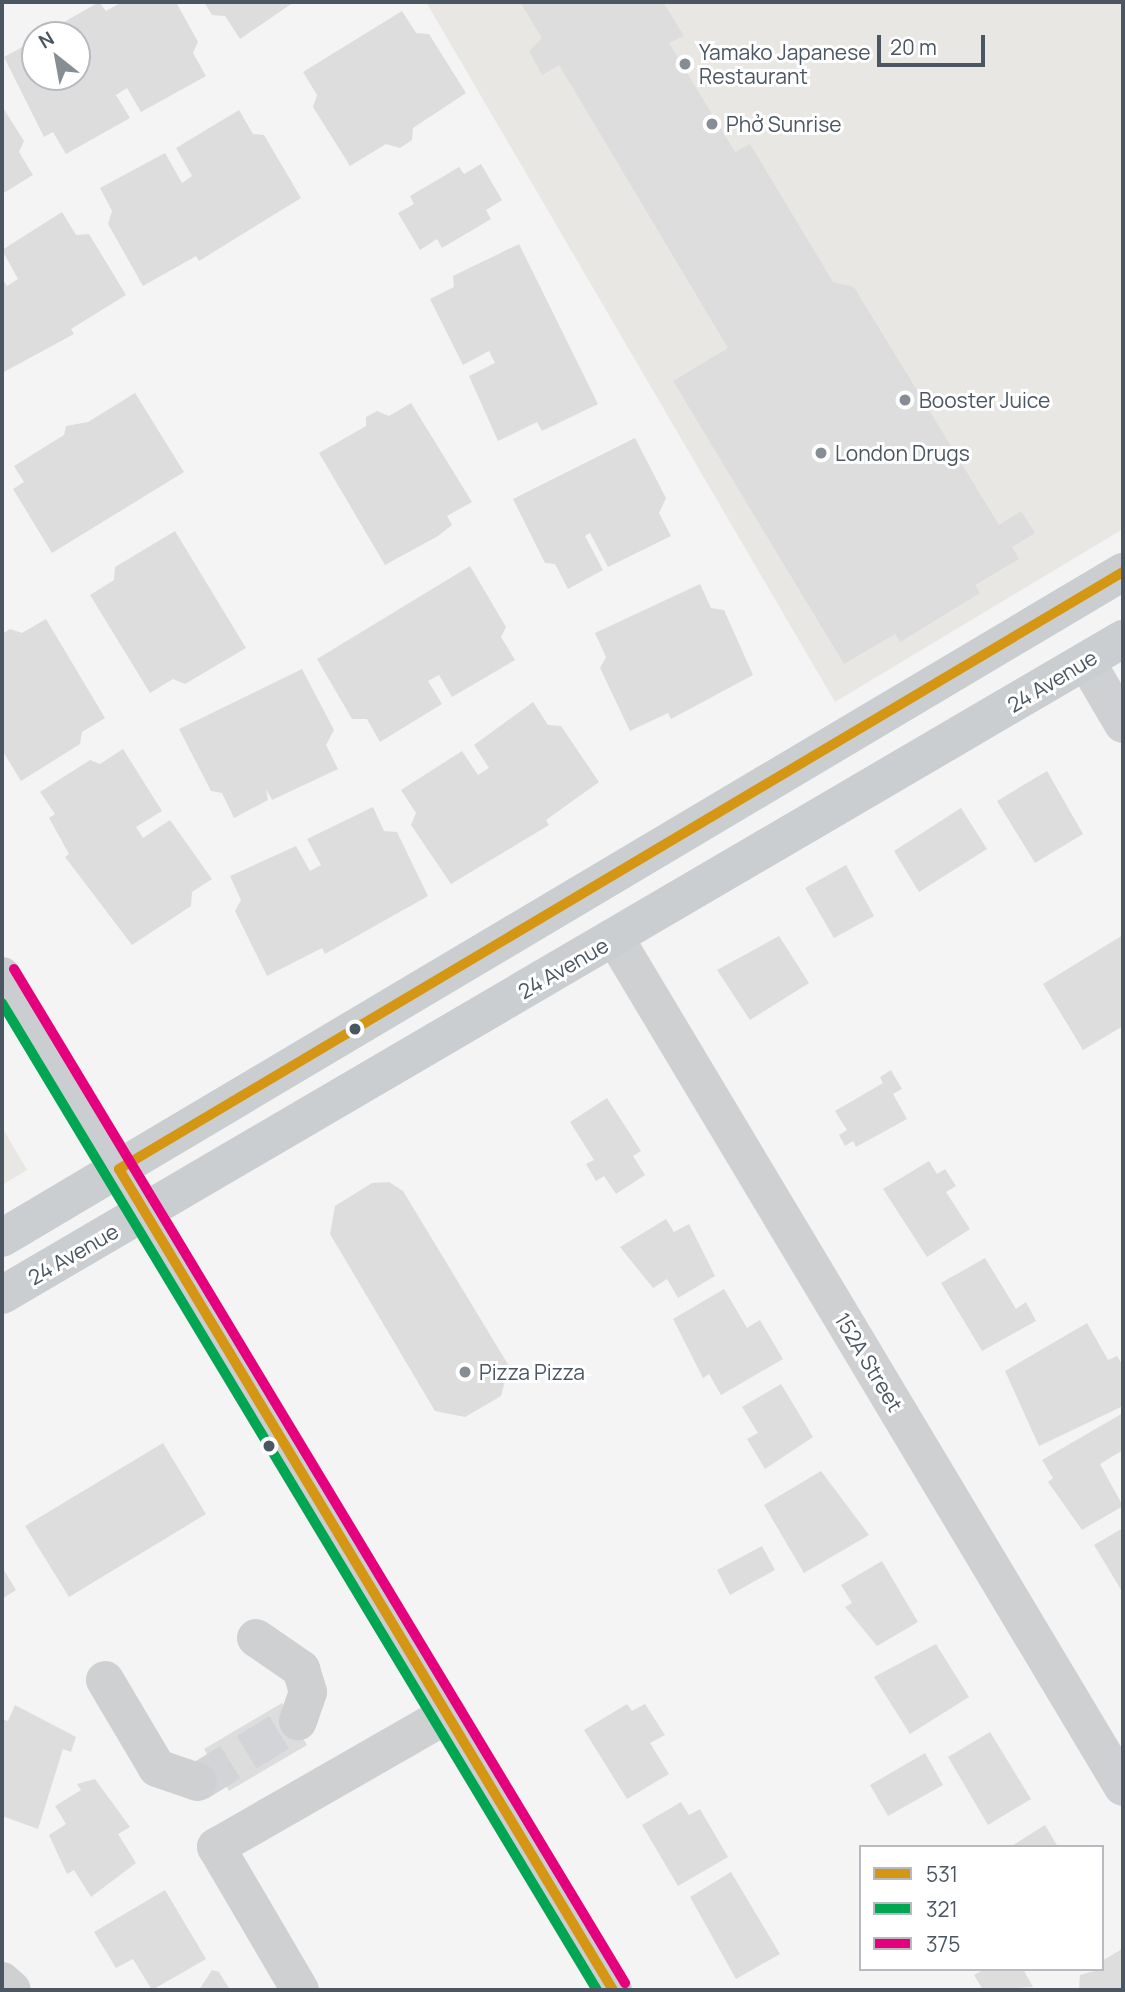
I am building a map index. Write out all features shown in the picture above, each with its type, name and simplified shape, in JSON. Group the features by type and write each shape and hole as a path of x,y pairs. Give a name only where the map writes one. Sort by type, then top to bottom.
{"main road":[{"path":"2,1238 1123,572"},
{"name":"24 Avenue","path":"2,1295 1123,639"},
{"path":"2,976 613,1990"}],"street":[{"path":"1086,661 1123,724"},
{"name":"152A Street","path":"615,938 1123,1787"},
{"path":"256,1638 301,1669 308,1692 298,1721"},
{"path":"105,1680 157,1768 198,1782"},
{"path":"300,1990 216,1847 448,1714"},
{"path":"2,1981 12,1990"}],"shaded area":[{"path":"426,2 1123,2 1123,529 835,702"},
{"path":"2,1127 27,1170 2,1185"}],"building":[{"path":"99,2 106,11 122,2 176,2 198,42 193,53 206,76 141,112 127,88 116,95 130,118 66,154 53,132 44,137 21,91 91,91 91,21 66,21"},
{"path":"204,2 294,2 240,39 225,16 212,15"},
{"path":"520,2 663,2 684,36 669,43 735,152 750,144 833,282 854,287 999,525 1021,511 1035,533 1012,547 1019,559 975,585 980,593 900,642 895,634 844,664 673,381 728,348 559,65 542,75 529,51 542,38"},
{"path":"402,11 416,33 429,34 466,93 413,128 412,140 400,148 386,144 350,166 313,107 317,95 303,72"},
{"path":"21,48 21,91 4,57"},
{"path":"2,106 24,141 19,152 33,175 2,194"},
{"path":"239,110 253,134 264,135 301,198 199,261 196,256 143,286 108,224 112,211 100,188 165,153 182,183 192,176 176,148"},
{"path":"481,164 502,200 486,210 491,219 442,248 437,239 420,250 398,213 414,204 410,196 459,167 464,174"},
{"path":"62,212 76,235 89,234 126,295 71,329 74,334 2,373 2,278 7,286 18,279 2,250"},
{"path":"519,244 598,404 542,431 537,422 498,441 469,376 495,363 489,351 463,365 430,299 454,287 453,276"},
{"path":"135,393 184,472 52,553 13,489 24,482 14,466 64,435 66,426 88,422"},
{"path":"411,403 472,502 447,516 452,525 438,536 385,565 319,453 366,426 366,417 377,411 389,416"},
{"path":"635,438 666,498 659,513 671,536 608,567 590,533 585,536 603,570 568,589 555,564 545,563 513,499"},
{"path":"175,531 246,648 185,684 173,679 150,693 90,595 114,580 115,567"},
{"path":"470,566 506,627 501,637 515,660 452,697 439,675 428,681 442,704 380,742 367,719 352,719 317,659"},
{"path":"700,584 711,608 724,610 753,675 671,719 668,713 630,731 600,668 606,657 595,633"},
{"path":"46,619 105,718 82,732 80,744 21,781 2,750 2,634 10,629 22,633"},
{"path":"302,669 334,730 326,745 338,769 272,800 266,789 268,800 234,818 222,793 211,791 179,729"},
{"path":"533,702 548,725 561,726 599,782 546,820 549,825 451,884 411,825 416,813 401,790 462,751 478,775 489,768 474,745"},
{"path":"123,749 162,811 136,827 143,838 170,820 212,879 192,892 191,906 132,945 65,857 69,854 49,818 55,814 40,792 90,760 100,764"},
{"path":"1047,771 1083,834 1035,863 997,801"},
{"path":"373,807 384,831 397,832 428,896 325,954 322,948 267,976 235,911 241,900 230,876 296,846 310,871 321,865 307,839"},
{"path":"961,808 987,849 919,892 894,851"},
{"path":"846,865 874,916 834,938 805,888"},
{"path":"1123,935 1123,1026 1083,1050 1043,984"},
{"path":"779,936 809,983 750,1020 717,970"},
{"path":"891,1070 902,1089 893,1094 907,1119 856,1147 853,1141 845,1146 839,1135 847,1130 835,1111 883,1083 880,1077"},
{"path":"607,1098 641,1151 633,1156 645,1175 616,1194 604,1176 596,1181 586,1164 594,1160 570,1122"},
{"path":"929,1161 937,1174 945,1169 956,1186 946,1192 970,1229 927,1257 883,1189"},
{"path":"389,1182 403,1191 509,1366 501,1396 465,1417 435,1411 330,1234 335,1206 372,1183"},
{"path":"666,1219 674,1232 689,1224 715,1276 678,1298 667,1279 653,1288 620,1247"},
{"path":"985,1258 1016,1309 1026,1302 1036,1321 982,1351 941,1283"},
{"path":"724,1289 747,1328 760,1320 783,1359 721,1395 709,1374 703,1378 673,1319"},
{"path":"1087,1323 1108,1360 1117,1356 1123,1366 1123,1406 1039,1446 1005,1371"},
{"path":"781,1384 813,1437 765,1469 747,1439 758,1433 742,1407"},
{"path":"1123,1413 1123,1450 1100,1464 1123,1506 1082,1530 1048,1482 1053,1478 1042,1460"},
{"path":"163,1443 206,1514 69,1597 25,1526"},
{"path":"821,1471 869,1535 804,1573 764,1505"},
{"path":"1123,1528 1123,1593 1094,1545"},
{"path":"762,1546 775,1570 730,1595 717,1570"},
{"path":"882,1561 918,1622 877,1646 845,1607 852,1603 841,1585"},
{"path":"2,1567 16,1590 2,1599"},
{"path":"936,1644 969,1697 910,1734 874,1677"},
{"path":"282,1703 307,1745 229,1791 204,1749"},
{"path":"627,1704 632,1711 645,1704 665,1735 650,1743 669,1774 627,1799 584,1730"},
{"path":"15,1705 76,1737 71,1752 63,1749 38,1829 2,1816 2,1719 8,1721"},
{"path":"990,1732 1031,1799 988,1825 948,1757"},
{"path":"925,1753 943,1785 888,1816 870,1785"},
{"path":"95,1779 130,1827 118,1834 136,1863 91,1897 74,1870 67,1874 49,1835 66,1824 55,1806 81,1790 77,1784"},
{"path":"681,1802 689,1815 700,1809 728,1857 678,1886 642,1825"},
{"path":"1045,1825 1057,1845 1013,1845"},
{"path":"731,1872 780,1954 736,1979 690,1897"},
{"path":"165,1890 206,1959 152,1990 133,1959 116,1968 94,1932"},
{"path":"1122,1949 1123,1990 1079,1990 1080,1975 1104,1971 1104,1960"},
{"path":"212,1970 219,1972 230,1990 199,1990"},
{"path":"981,1971 1024,1971 1033,1987 983,1990 974,1975"}],"tunnel":[{"path":"198,1782 298,1721"}],"transit line":[{"name":"531","path":"613,1990 119,1169 1123,572"},
{"name":"375","path":"14,969 625,1983"},
{"name":"321","path":"2,1003 597,1990"}],"place":[{"name":"Yamako Japanese Restaurant","path":"685,64"},
{"name":"Phở Sunrise","path":"712,124"},
{"name":"Booster Juice","path":"905,400"},
{"name":"London Drugs","path":"821,453"},
{"name":"Pizza Pizza","path":"465,1372"}]}
